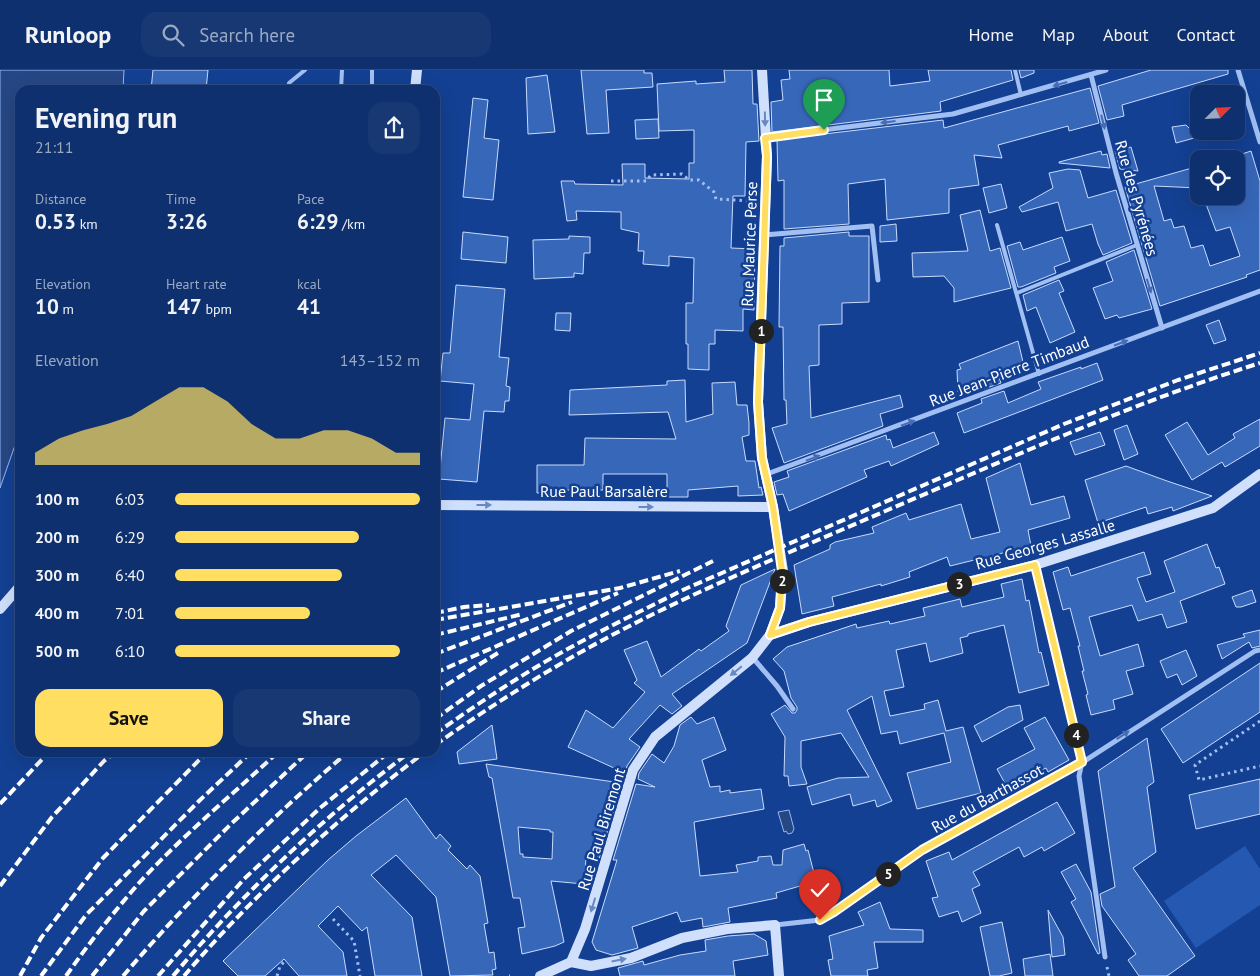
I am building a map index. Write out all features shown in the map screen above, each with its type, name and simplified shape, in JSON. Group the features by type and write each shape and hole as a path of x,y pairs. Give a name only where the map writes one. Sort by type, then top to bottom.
{"street":[{"path":"416,85 417,70"},
{"name":"Rue Maurice Perse","path":"762,70 767,156 758,402 762,458 773,507 782,578 780,608 770,635"},
{"path":"765,138 953,114 1106,70"},
{"path":"1238,70 1260,142"},
{"name":"Rue des Pyrénées","path":"1090,75 1116,173 1162,328"},
{"path":"764,235 872,226 878,280"},
{"name":"Rue Jean-Pierre Timbaud","path":"767,474 1260,291"},
{"name":"Rue Georges Lassalle","path":"770,635 809,622 1035,565 1213,508 1260,474"},
{"name":"Rue Paul Barsalère","path":"440,505 773,507"},
{"path":"1035,565 1082,762 1079,776 1105,957"},
{"path":"0,608 15,592"},
{"name":"Rue Paul Biremont","path":"571,962 585,929 633,770 655,737 752,658 770,635"},
{"name":"Rue du Barthassot","path":"571,962 590,966 631,958 682,938 727,929 820,920 922,850 1082,762 1255,651 1260,650"},
{"path":"752,658 777,686 793,709"},
{"path":"775,925 779,976"},
{"path":"540,976 571,962"}],"lane":[{"path":"290,85 305,70"},
{"path":"341,85 342,70"},
{"path":"372,70 372,85"},
{"path":"1015,70 1021,95"},
{"path":"997,225 1039,374"},
{"path":"1017,293 1137,245"}],"path":[{"path":"612,181 646,181 651,175 682,174 689,180 699,180 714,192 716,199 765,202"},
{"path":"1260,721 1195,765 1199,780 1260,766"},
{"path":"333,919 354,941 360,976"},
{"path":"277,976 280,966 285,961"}],"shaded area":[{"path":"0,70 124,70 123,85 15,85 15,445 0,488"},
{"path":"789,810 794,829 792,833 788,834 786,831 784,832 778,812"},
{"path":"1245,846 1260,869 1260,905 1196,948 1164,901"}],"building":[{"path":"153,70 208,70 206,85 152,85"},
{"path":"581,70 644,70 644,73 652,73 653,87 606,90 609,133 587,134"},
{"path":"724,70 752,70 753,104 757,104 759,141 746,142 745,196 733,196 731,248 755,249 754,310 743,309 743,331 715,330 715,344 709,344 709,370 688,369 686,303 693,303 694,258 669,256 669,266 643,264 644,251 638,251 639,233 621,229 621,212 576,211 577,220 567,221 561,181 574,181 575,184 623,185 622,164 645,164 645,178 689,179 689,163 694,163 694,130 659,131 657,84 696,81 696,84 725,82"},
{"path":"789,70 889,70 890,86 930,81 928,70 1011,70 1013,80 940,102 941,111 772,132 771,102 783,100 781,80 790,79"},
{"path":"1019,70 1034,70 1034,73 1021,78"},
{"path":"1151,70 1228,70 1228,74 1122,105 1124,116 1107,120 1098,86"},
{"path":"547,75 555,132 528,134 526,78"},
{"path":"1090,88 1099,123 1069,131 1068,126 998,145 1002,158 974,155 979,185 949,189 949,213 887,220 885,179 848,184 849,224 784,229 784,180 778,181 777,140 773,140 943,120 944,128"},
{"path":"473,98 488,100 484,138 499,140 493,200 463,197"},
{"path":"658,119 659,138 636,139 635,120"},
{"path":"1186,125 1190,129 1190,139 1176,143 1172,127"},
{"path":"1131,147 1138,171 1120,169 1115,151"},
{"path":"1101,151 1102,155 1107,154 1110,168 1059,163 1059,162"},
{"path":"1251,151 1260,181 1260,270 1246,275 1247,277 1160,306 1125,187 1190,169 1190,188 1154,186 1164,221 1171,219 1174,228 1184,226 1191,248 1203,245 1210,266 1240,256 1230,227 1216,231 1206,205 1245,205 1245,153"},
{"path":"1068,169 1080,170 1088,198 1116,190 1132,243 1103,255 1092,224 1066,231 1058,202 1022,212 1019,207 1053,188 1049,173"},
{"path":"1001,184 1007,208 989,213 983,188"},
{"path":"980,210 990,251 1000,248 1011,288 954,302 954,288 944,276 913,277 912,253 968,251 960,215"},
{"path":"896,224 897,241 880,242 880,226"},
{"path":"463,232 508,237 506,263 461,259"},
{"path":"849,232 849,236 869,236 869,302 842,303 842,324 819,325 819,365 809,366 811,418 900,395 903,407 880,414 883,426 784,463 772,428 787,424 786,400 784,400 783,327 779,327 780,246 784,246 784,238"},
{"path":"569,236 590,237 590,253 584,253 583,274 574,273 574,277 534,279 533,240 569,239"},
{"path":"1062,237 1070,261 1054,267 1056,273 1018,287 1007,246 1020,242 1023,250"},
{"path":"1134,250 1152,309 1119,318 1117,315 1105,319 1093,288 1113,281 1106,262"},
{"path":"1059,280 1064,291 1059,293 1075,332 1050,343 1036,307 1027,311 1023,295"},
{"path":"456,285 505,289 499,357 509,358 506,386 510,387 509,401 505,401 504,412 484,411 477,482 440,479 445,418 470,420 474,384 440,381 443,353 450,353"},
{"path":"556,313 571,313 570,331 555,330"},
{"path":"1219,320 1226,340 1214,344 1206,325"},
{"path":"1018,341 1023,362 997,372 1001,383 978,391 977,387 958,392 957,370 961,369 959,364"},
{"path":"1097,363 1103,380 964,433 957,413 982,403 981,399 1004,391 1008,403 1041,389 1038,382"},
{"path":"685,380 686,422 713,414 712,383 735,382 737,405 747,405 749,435 742,437 746,461 755,461 759,488 761,487 763,495 738,496 738,486 688,490 688,497 667,497 667,474 603,474 603,490 565,490 565,492 537,493 537,465 584,465 585,438 676,439 668,412 569,415 570,390 667,385 667,381"},
{"path":"1260,419 1260,446 1225,467 1222,462 1192,480 1165,435 1187,422 1208,455 1235,438 1233,434"},
{"path":"1127,425 1138,454 1124,460 1114,430"},
{"path":"934,432 939,444 891,466 889,461 864,470 867,477 789,511 783,494 777,495 774,482 789,477 787,471 886,435 887,440 890,439 893,448"},
{"path":"1100,432 1105,445 1075,455 1070,442"},
{"path":"1020,463 1031,505 1064,496 1070,518 1028,530 1031,546 950,566 947,557 909,572 910,577 881,586 881,584 832,597 834,606 802,614 794,565 830,549 830,545 835,542 874,533 872,527 906,513 909,520 961,504 971,539 1000,532 986,478"},
{"path":"1126,466 1212,496 1173,511 1172,507 1148,514 1146,507 1098,523 1085,480"},
{"path":"1207,544 1216,568 1219,567 1225,584 1180,601 1187,622 1167,628 1162,614 1138,621 1132,605 1089,617 1100,656 1138,644 1144,666 1126,671 1133,694 1113,700 1115,709 1091,715 1078,646 1080,646 1070,608 1063,610 1053,572 1068,567 1071,576 1144,552 1151,574 1137,578 1146,602 1175,592 1164,561"},
{"path":"775,569 747,643 672,694 682,706 672,714 660,705 629,739 640,747 627,766 625,773 568,747 586,710 613,728 645,692 634,683 637,680 624,650 647,641 661,677 699,649 701,651 729,631 726,626 741,585"},
{"path":"1022,579 1026,601 1029,600 1039,653 1041,652 1049,685 1019,693 1004,625 968,634 968,636 960,638 963,653 930,662 926,643 896,650 904,687 884,691 890,716 925,709 924,704 938,700 946,731 963,727 981,793 917,809 907,773 951,762 944,733 900,744 897,731 881,734 872,696 847,710 892,801 877,807 875,800 853,806 850,794 812,805 807,787 838,778 869,777 841,733 801,741 801,767 807,784 789,786 788,776 784,776 785,737 771,714 785,705 792,713 795,713 797,707 791,698 784,671 773,659 787,647 856,624 857,628 889,621 890,624 925,616 923,608 960,599 962,607 1004,597 1001,584"},
{"path":"1252,590 1256,602 1236,607 1232,597"},
{"path":"1260,630 1260,646 1252,648 1249,642 1222,659 1217,645 1245,637 1243,634"},
{"path":"1186,650 1197,676 1182,685 1177,674 1167,678 1160,661"},
{"path":"1260,663 1260,712 1183,763 1161,729"},
{"path":"1020,705 1023,720 982,742 974,726 1008,707"},
{"path":"691,717 697,724 714,717 726,750 702,760 710,787 720,786 720,792 730,790 730,793 761,789 764,809 694,822 700,876 738,872 736,865 758,861 758,857 771,856 773,865 782,865 783,850 804,844 806,851 808,850 815,877 806,880 807,884 776,893 777,898 728,908 730,922 703,927 702,918 681,922 677,912 632,927 638,948 612,955 596,950 592,942 617,860 613,860 636,784 655,787 638,779 639,773 652,754 664,763 674,746 680,725"},
{"path":"1045,717 1069,760 1048,772 1046,768 1007,787 997,769 1035,749 1024,728"},
{"path":"492,725 497,759 459,764 457,752"},
{"path":"1147,738 1154,782 1147,787 1156,852 1133,868 1195,956 1167,976 1139,976 1128,960 1136,954 1102,906 1100,894 1115,887 1098,771"},
{"path":"486,764 622,783 599,859 586,858 584,884 551,881 564,942 555,946 522,954 518,928 525,927 520,898 513,898 492,778 489,777","holes":["518,827 550,830 550,832 553,832 552,859 523,857 523,854 520,854"]},
{"path":"1260,779 1260,814 1196,829 1189,795"},
{"path":"406,798 436,839 440,834 451,846 448,850 467,869 470,865 480,876 488,923 484,924 489,953 494,952 496,969 492,970 493,975 450,976 436,897 396,855 371,875 412,917 422,976 375,976 367,927 362,931 338,906 318,926 343,952 347,976 299,976 284,959 265,976 238,976 223,961 328,860"},
{"path":"1057,802 1075,833 1044,851 1042,847 1024,857 1019,847 973,872 980,885 972,889 981,913 962,922 958,911 939,917 932,898 938,897 926,861 949,852 952,860"},
{"path":"1076,864 1091,892 1100,953 1098,954 1071,902 1076,899 1061,872"},
{"path":"880,902 890,929 923,930 923,942 874,942 878,968 867,970 868,976 831,976 828,960 833,959 829,936 864,925 858,912"},
{"path":"1048,910 1063,937 1065,955 1052,957"},
{"path":"1002,922 1012,973 990,976 980,927"},
{"path":"754,934 766,941 768,955 733,961 735,976 620,976 618,968 643,961 644,965 680,955 706,951 705,940"},
{"path":"1050,954 1053,976 1025,976 1023,959"}],"railway":[{"path":"440,731 488,697 543,663 595,634 685,589 1064,424 1178,380 1260,353"},
{"path":"440,742 511,694 570,658 663,609 776,558 1027,450 1166,395 1260,363"},
{"path":"440,715 481,686 571,631 713,561"},
{"path":"440,619 620,588 680,571"},
{"path":"440,671 618,593"},
{"path":"440,652 572,602"},
{"path":"440,612 464,607 489,605"},
{"path":"440,634 523,614"},
{"path":"440,689 501,651"},
{"path":"0,804 44,757"},
{"path":"0,886 52,817 109,757"},
{"path":"20,976 41,938 103,858 202,757"},
{"path":"41,976 86,915 199,801 246,757"},
{"path":"66,976 101,928 155,866 272,757"},
{"path":"92,976 144,911 231,824 303,757"},
{"path":"123,976 203,888 259,832 342,757"},
{"path":"158,976 244,879 320,808 383,757"},
{"path":"173,976 227,915 285,857 346,803 404,757"},
{"path":"184,976 239,915 298,858 361,803 419,757"}],"route":[{"path":"820,920 922,850 1082,762 1035,565 809,622 770,635 780,608 782,571 773,507 762,458 758,402 767,156 765,138 824,130"}]}
